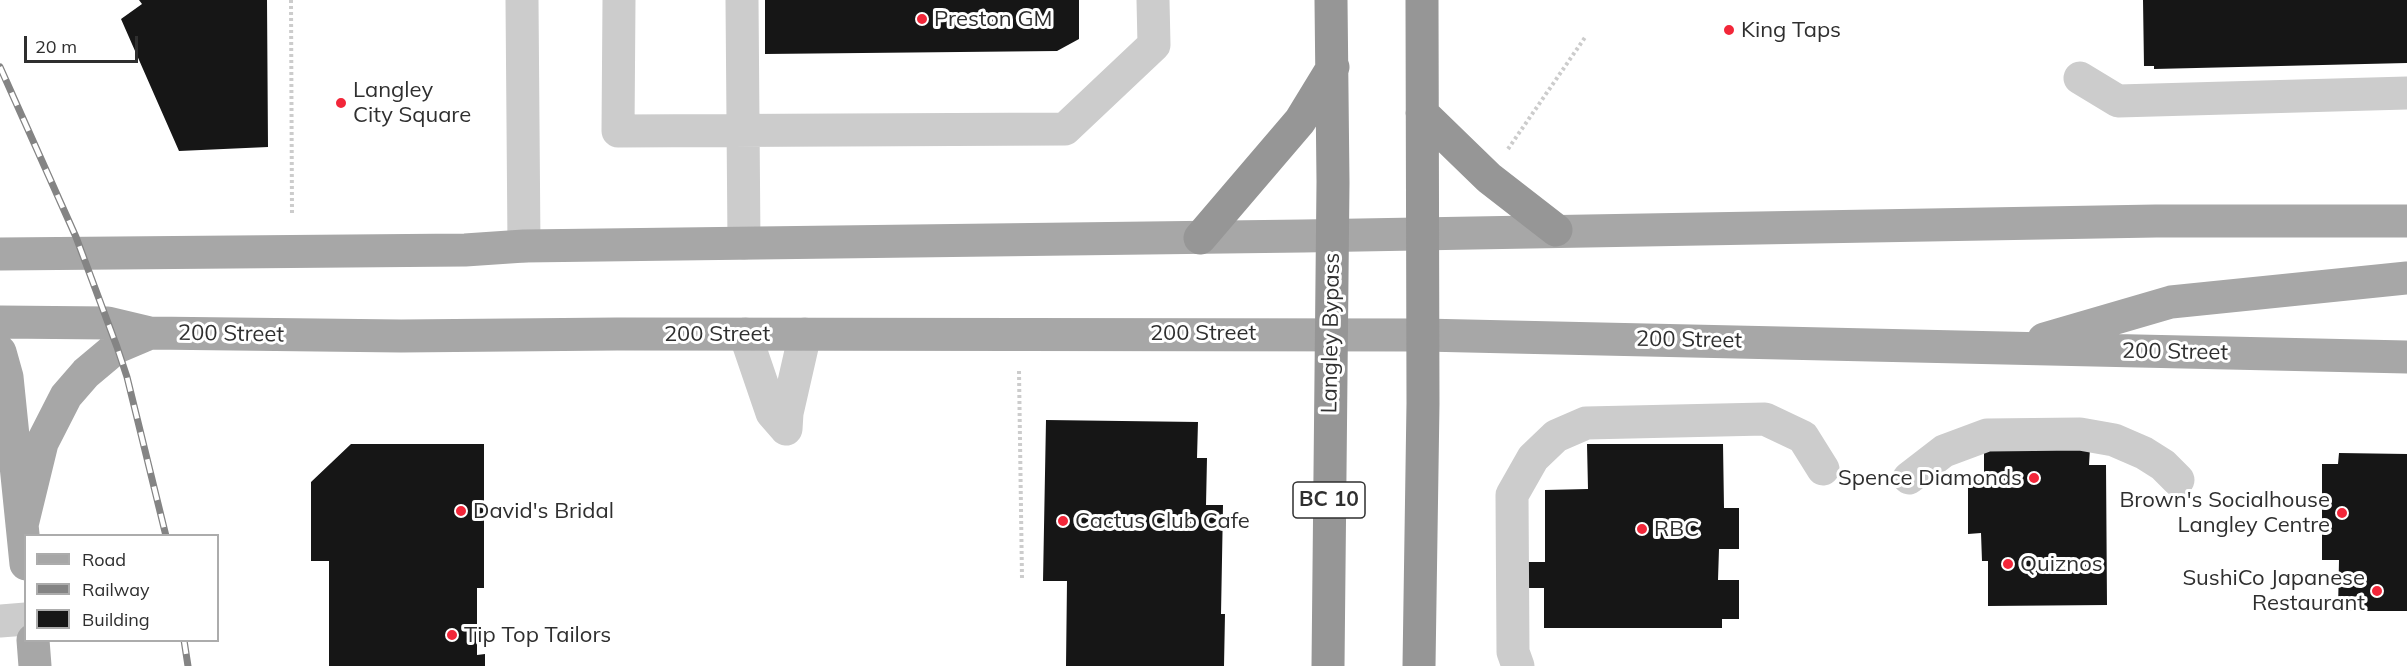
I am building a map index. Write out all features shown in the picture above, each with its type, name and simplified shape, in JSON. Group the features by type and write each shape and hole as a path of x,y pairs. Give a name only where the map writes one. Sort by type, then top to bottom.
{"highway":[{"name":"Langley Bypass","path":"1328,666 1330,334 1333,236 1331,0"},
{"path":"1419,666 1423,335 1422,0"},
{"path":"1200,238 1300,121 1333,67"},
{"path":"1422,113 1489,178 1556,230"}],"main road":[{"path":"0,254 429,251 524,246 1333,236 1556,230 2156,221 2407,221"},
{"path":"2014,348 2171,302 2407,278"},
{"name":"200 Street","path":"0,322 108,323 150,333 401,336 1330,334 2407,357"},
{"path":"22,525 42,443 66,396 86,373 117,347 150,333"},
{"path":"0,352 7,377 24,544"},
{"path":"33,642 36,666"}],"lane":[{"path":"522,0 524,246"},
{"path":"619,0 618,131 1065,129 1154,45 1153,0"},
{"path":"742,0 744,243"},
{"path":"2080,78 2118,101 2407,93"},
{"path":"745,334 772,413 786,429 787,413 805,334"},
{"path":"1518,666 1513,652 1512,495 1533,458 1556,436 1586,423 1765,419 1803,437 1823,469"},
{"path":"1909,478 1944,451 1987,435 2080,434 2114,440 2144,453 2163,465 2178,480"},
{"path":"1531,666 1534,652 1533,458"},
{"path":"0,621 24,619"}],"path":[{"path":"291,0 292,222"},
{"path":"1507,149 1586,36"},
{"path":"1019,370 1022,578"}],"building":[{"path":"139,0 267,0 268,147 179,151 121,19 142,4"},
{"name":"Preston GM","path":"765,0 1079,0 1079,39 1057,51 765,54"},
{"path":"2143,0 2407,0 2407,63 2154,69 2154,66 2144,66"},
{"path":"1046,420 1198,422 1197,458 1207,458 1206,505 1223,505 1221,614 1225,614 1224,666 1066,666 1067,581 1043,581"},
{"path":"1984,441 2090,448 2089,465 2106,465 2107,605 1988,606 1988,561 1982,561 1981,533 1968,534 1968,480 1984,480"},
{"path":"351,444 484,444 484,588 477,588 477,655 485,654 485,666 329,666 329,561 311,561 311,482"},
{"name":"RBC","path":"1587,444 1723,444 1724,508 1739,508 1739,549 1719,549 1718,580 1739,580 1739,619 1722,619 1722,628 1544,628 1544,588 1515,588 1515,562 1545,562 1545,490 1588,489"},
{"path":"2339,453 2407,454 2407,611 2338,611 2339,560 2322,560 2322,464 2338,464"}],"railway":[{"path":"0,67 76,237 117,347 127,377 166,534"},
{"path":"184,642 188,666"}],"place":[{"name":"Preston GM","path":"922,19"},
{"name":"King Taps","path":"1729,30"},
{"name":"Langley City Square","path":"341,103"},
{"name":"Spence Diamonds","path":"2034,478"},
{"name":"David's Bridal","path":"461,511"},
{"name":"Brown's Socialhouse Langley Centre","path":"2342,513"},
{"name":"Cactus Club Cafe","path":"1063,521"},
{"name":"RBC","path":"1642,529"},
{"name":"Quiznos","path":"2008,564"},
{"name":"SushiCo Japanese Restaurant","path":"2377,591"},
{"name":"Tip Top Tailors","path":"452,635"}]}
